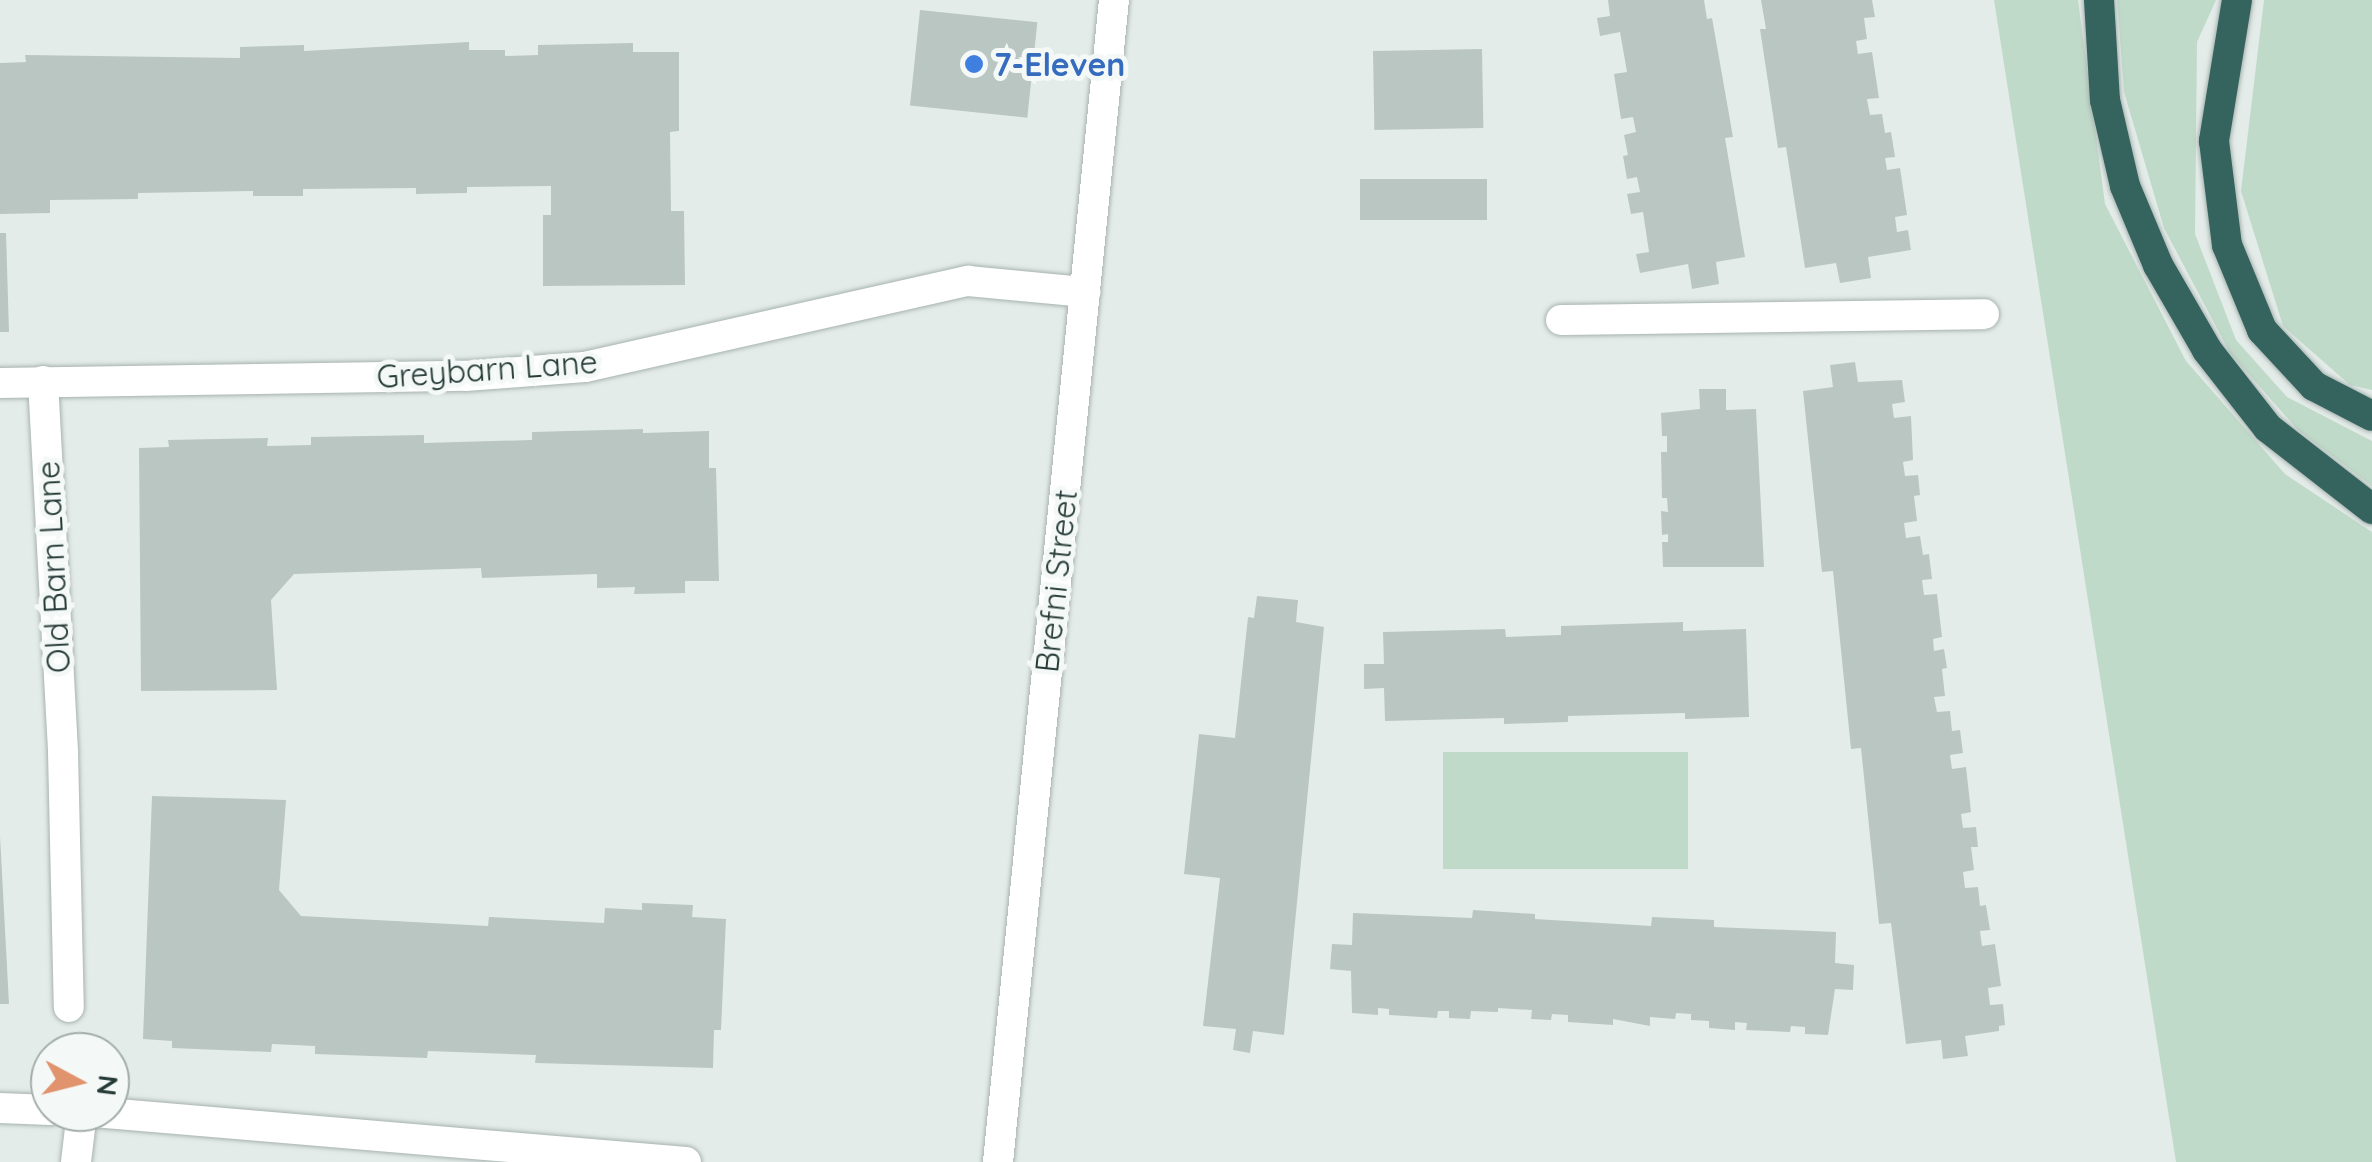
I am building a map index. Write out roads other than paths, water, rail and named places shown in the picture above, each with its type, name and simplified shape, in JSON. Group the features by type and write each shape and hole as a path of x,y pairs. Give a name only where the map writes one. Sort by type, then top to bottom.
{"highway":[{"path":"2099,0 2109,117 2125,186 2158,265 2207,350 2268,428 2372,509"},
{"path":"2237,0 2214,141 2227,245 2262,330 2314,386 2372,416"}],"street":[{"name":"Brefni Street","path":"998,1162 1114,0"},
{"name":"Greybarn Lane","path":"0,382 466,376 585,367 968,281 1085,292"},
{"path":"1562,320 1984,314"},
{"name":"Old Barn Lane","path":"43,381 63,752 69,1007"},
{"path":"0,1108 30,1109"},
{"path":"130,1115 541,1155 686,1162"},
{"path":"76,1162 80,1132"}],"place":[{"name":"7-Eleven","path":"974,64"}]}
